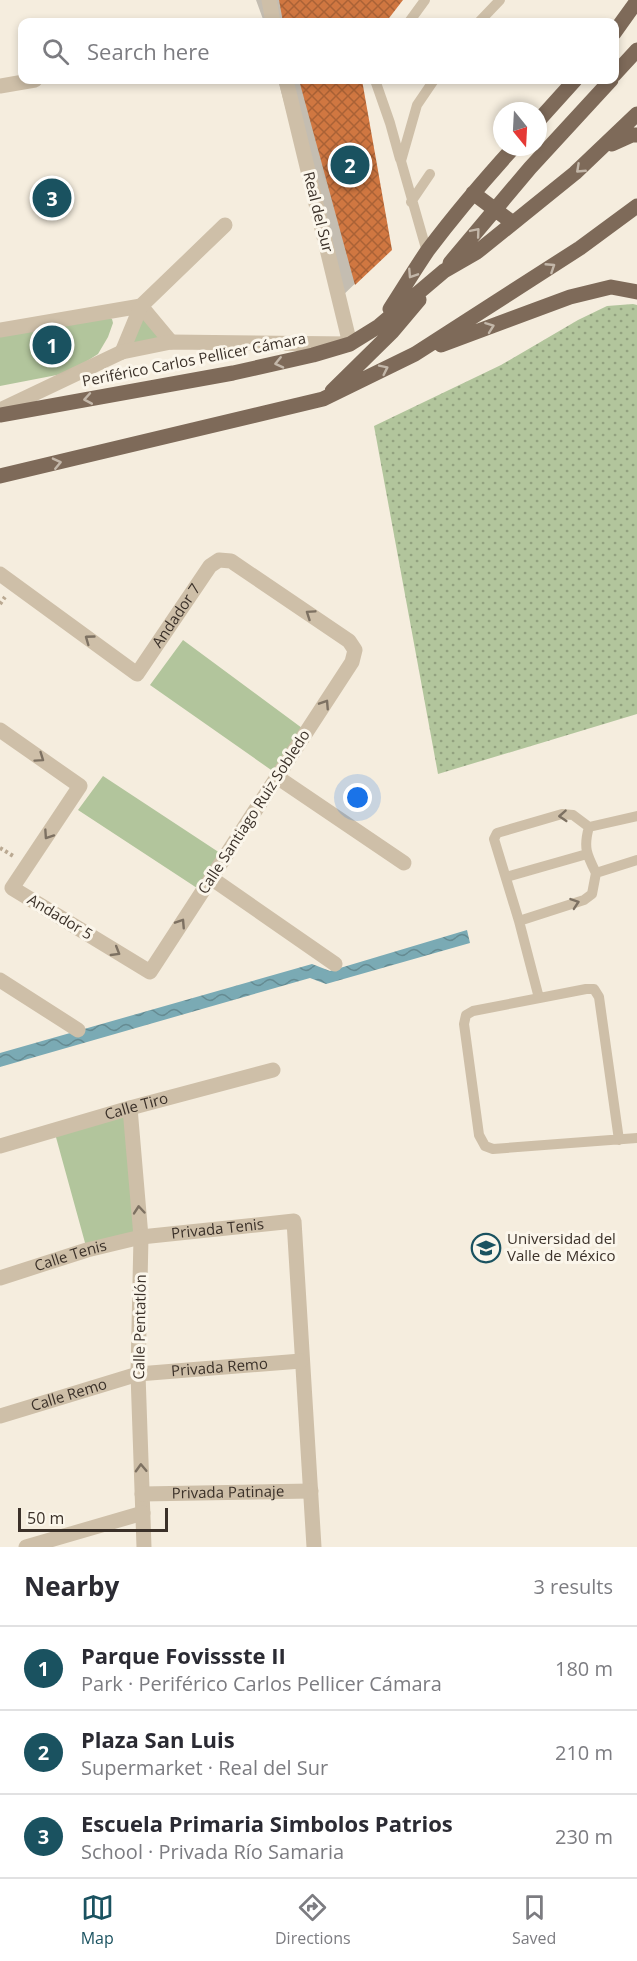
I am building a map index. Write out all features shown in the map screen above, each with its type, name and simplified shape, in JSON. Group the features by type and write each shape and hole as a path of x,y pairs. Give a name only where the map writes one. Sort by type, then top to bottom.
{"main road":[{"path":"619,27 637,1"},
{"path":"619,70 637,50"},
{"path":"547,111 571,84"},
{"path":"323,399 392,332 495,209 606,84"},
{"name":"Periférico Carlos Pellicer Cámara","path":"0,413 233,373 313,355 355,342 379,326 388,316 444,271 477,252 575,173 637,114"},
{"path":"602,148 637,135"},
{"path":"379,326 427,252 473,193 506,156"},
{"path":"473,193 513,223"},
{"path":"415,354 580,248 637,206"},
{"path":"0,476 323,399 415,354 570,297 611,287 637,292"},
{"path":"355,342 368,342 371,345 371,352"}],"street":[{"path":"269,0 272,18"},
{"path":"0,86 18,83"},
{"name":"Real del Sur","path":"287,84 355,342"},
{"path":"122,352 141,306 225,225"},
{"path":"141,306 171,342"},
{"path":"0,330 141,306"},
{"path":"0,413 122,352 171,342 355,342"},
{"name":"Calle Santiago Ruiz Sobledo","path":"150,972 352,662 355,650 349,641 231,561 219,560"},
{"name":"Andador 7","path":"0,574 137,674 210,566 219,560"},
{"name":"Andador 5","path":"0,730 80,786 12,888 150,972"},
{"path":"277,777 404,863"},
{"path":"211,878 335,964"},
{"path":"0,980 78,1030"},
{"name":"Calle Tiro","path":"0,1146 273,1070"},
{"name":"Calle Pentatlón","path":"130,1108 141,1237 138,1374 144,1547"},
{"name":"Privada Tenis","path":"141,1237 294,1221 301,1361"},
{"name":"Calle Tenis","path":"0,1278 87,1250 141,1237"},
{"path":"301,1361 314,1547"},
{"name":"Privada Remo","path":"138,1374 301,1361"},
{"name":"Calle Remo","path":"0,1416 138,1374"},
{"name":"Privada Patinaje","path":"142,1494 311,1491"},
{"path":"26,1547 143,1513"}],"lane":[{"path":"412,18 426,0"},
{"path":"483,18 500,0"},
{"path":"376,84 427,252"},
{"path":"401,161 417,105 431,84"},
{"path":"411,202 430,174"},
{"path":"538,998 495,839 497,833 562,814 573,815 589,827 637,816"},
{"path":"519,921 584,900 592,894 596,873 587,854 586,840 589,827"},
{"path":"506,877 587,854"},
{"path":"596,873 637,860"},
{"path":"620,1140 599,997 594,990 586,989 538,998 473,1011 466,1015 464,1023 479,1135 485,1146 493,1149 620,1140 637,1138"}],"green space":[{"path":"637,305 637,714 438,774 374,426 501,365 578,320 607,306"},
{"path":"141,306 171,342 122,352"},
{"path":"108,317 113,323 108,337 98,354 84,363 62,374 0,386 0,335"},
{"path":"183,640 306,731 274,772 150,685"},
{"path":"103,776 220,853 197,888 78,810"},
{"path":"130,1108 141,1237 87,1250 54,1130"}],"water":[{"path":"467,930 470,943 326,984 310,978 0,1067 0,1053 312,964 330,971"}],"building":[{"path":"279,0 403,0 389,18 282,18"},
{"path":"300,84 363,84 392,250 355,285"}],"place":[{"name":"Plaza San Luis","path":"350,165"},
{"name":"Escuela Primaria Simbolos Patrios","path":"52,198"},
{"name":"Parque Fovissste II","path":"52,345"},
{"name":"Universidad del Valle de México","path":"486,1248"}]}
